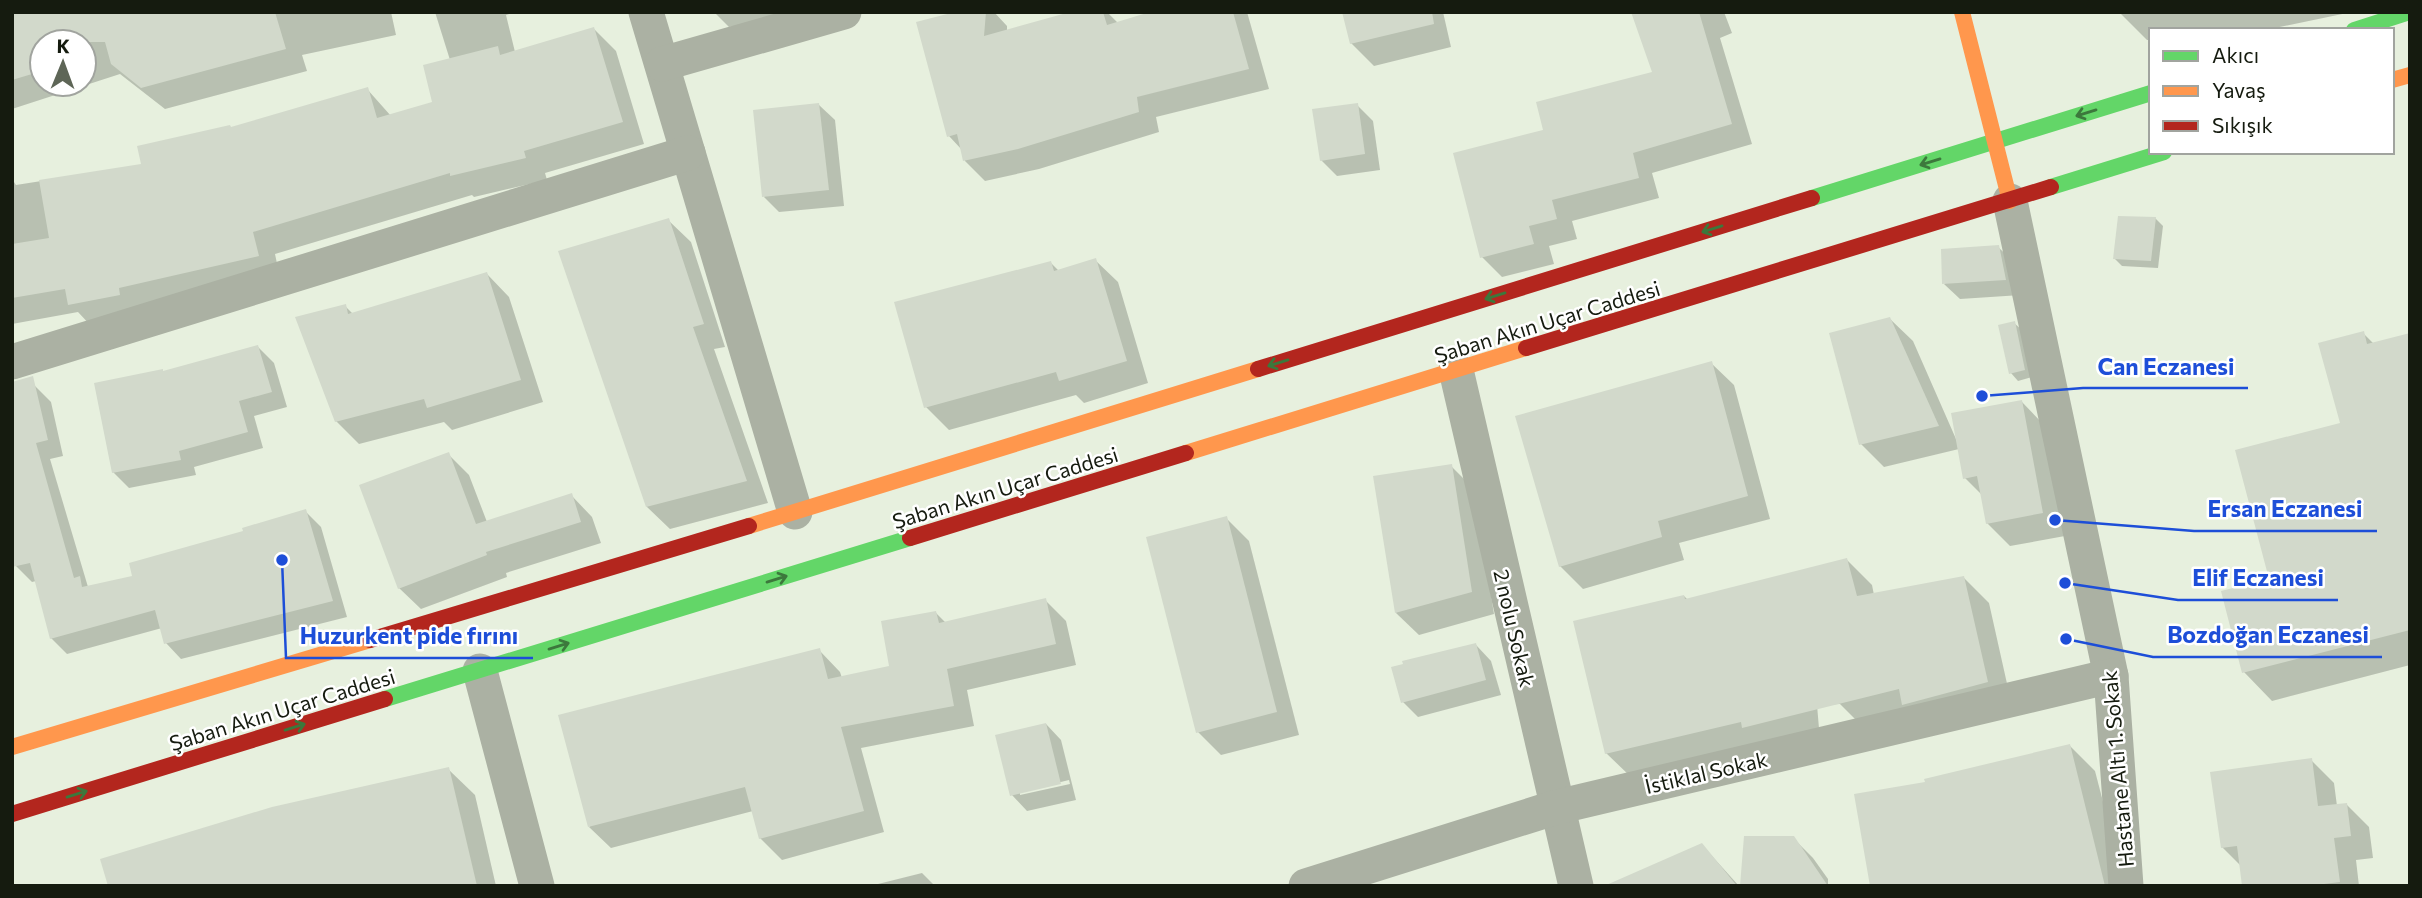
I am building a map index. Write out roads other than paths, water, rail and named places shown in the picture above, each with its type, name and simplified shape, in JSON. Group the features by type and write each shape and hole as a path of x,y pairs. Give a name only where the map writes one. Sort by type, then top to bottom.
{"main road":[{"path":"1962,12 2010,201"},
{"path":"2360,28 2410,12"},
{"name":"Şaban Akın Uçar Caddesi","path":"12,747 795,512 2149,94"},
{"name":"Şaban Akın Uçar Caddesi","path":"12,814 2158,154"}],"street":[{"path":"646,12 795,512"},
{"path":"662,64 844,12"},
{"path":"12,362 688,153"},
{"name":"Hastane Altı 1. Sokak","path":"2010,201 2111,676 2126,886"},
{"name":"2 nolu Sokak","path":"1456,370 1576,886"},
{"path":"480,670 537,886"},
{"name":"İstiklal Sokak","path":"1306,886 1557,807 2111,676"}],"place":[{"name":"Can Eczanesi","path":"1982,396"},
{"name":"Ersan Eczanesi","path":"2055,520"},
{"name":"Huzurkent pide fırını","path":"282,560"},
{"name":"Elif Eczanesi","path":"2065,583"},
{"name":"Bozdoğan Eczanesi","path":"2066,639"}]}
